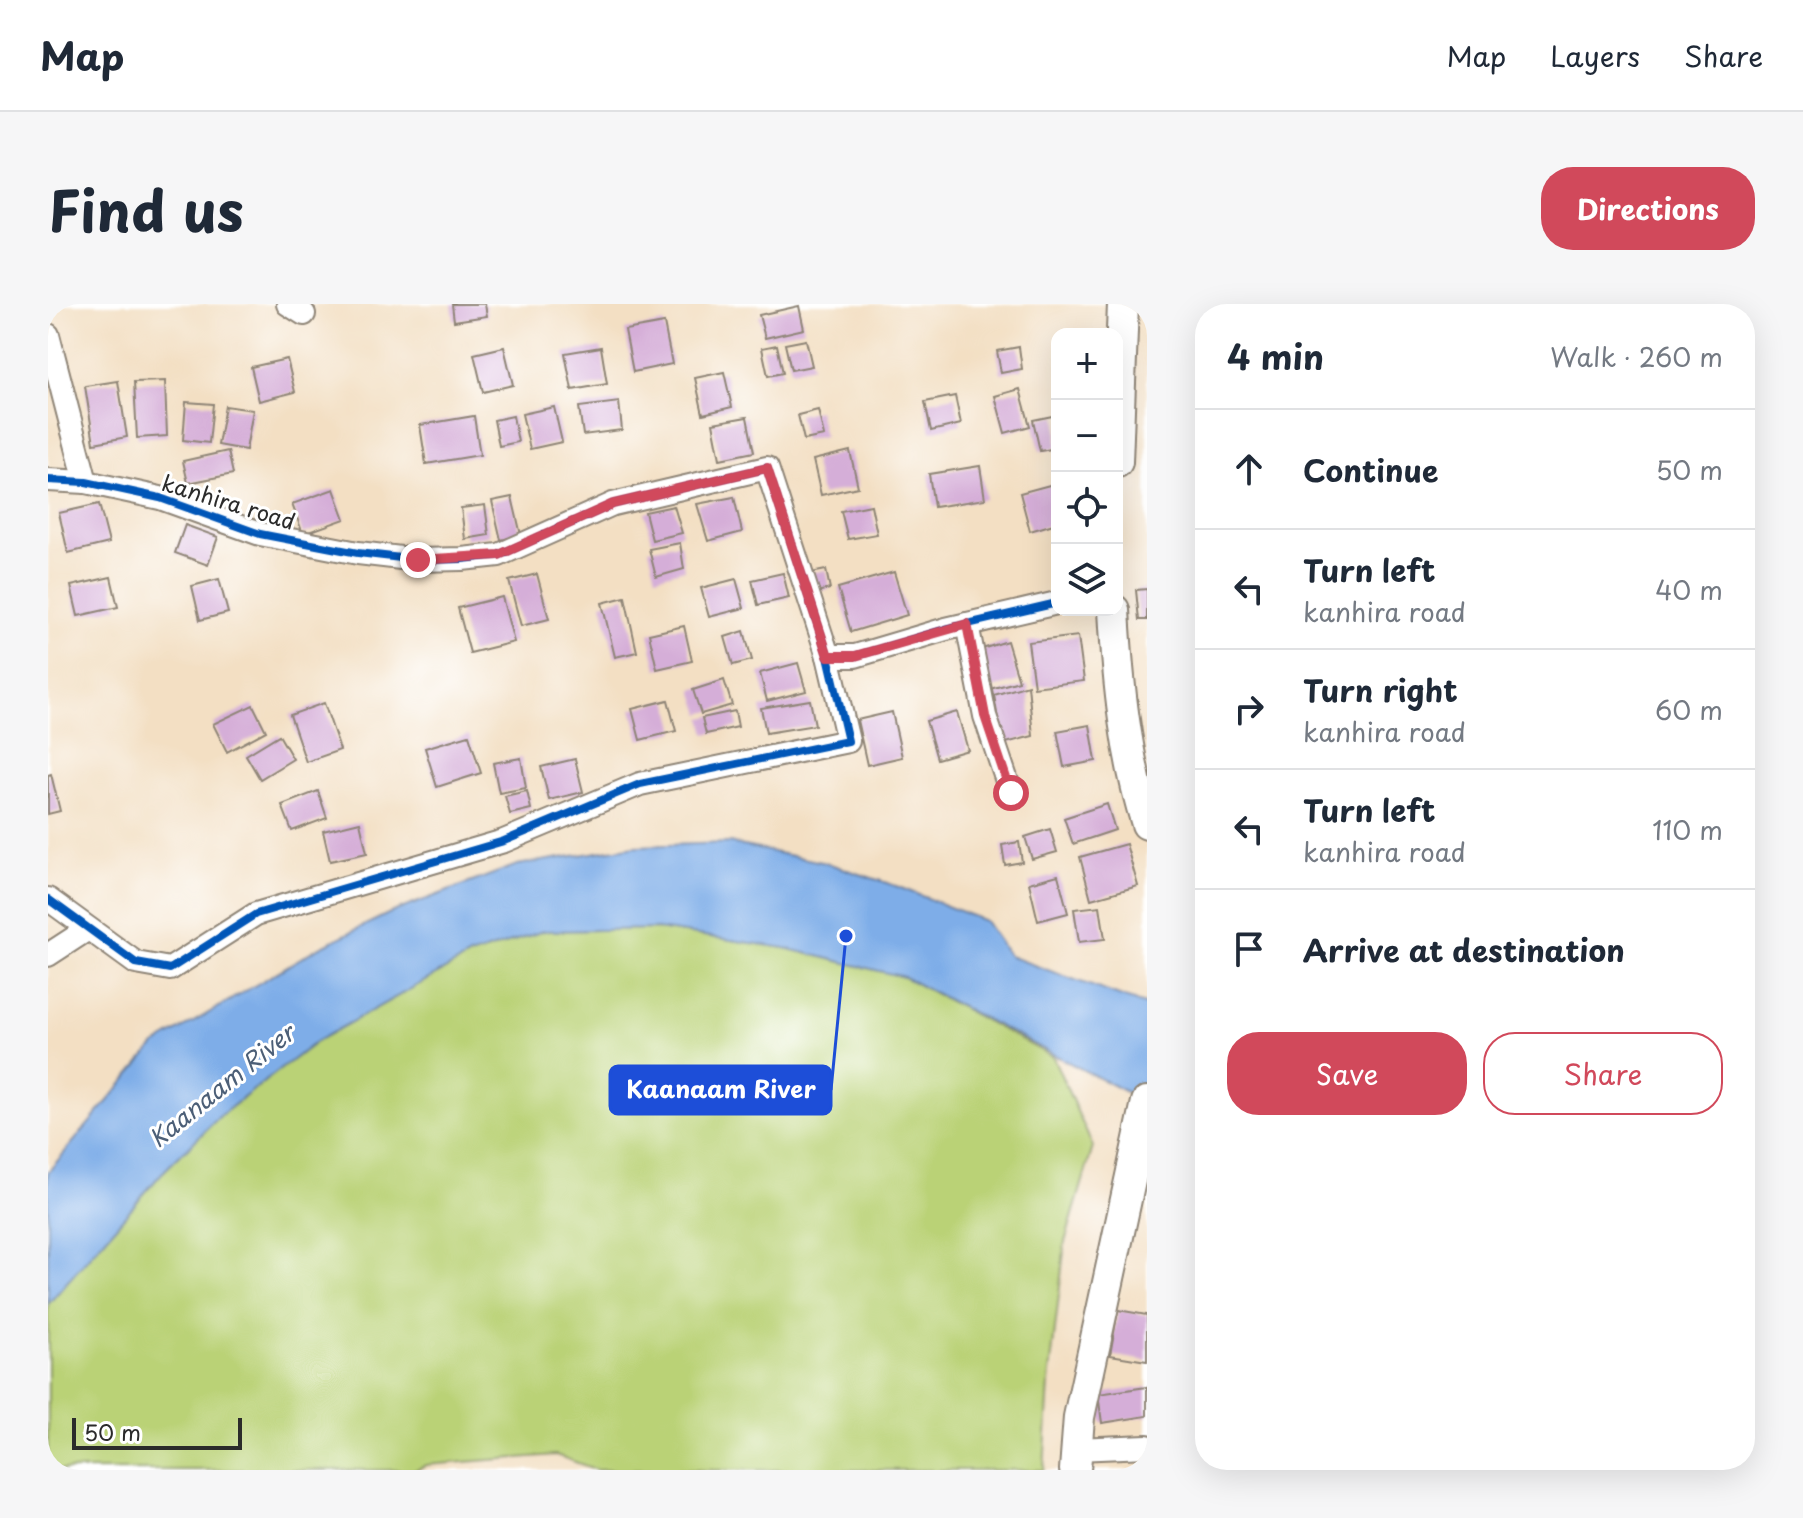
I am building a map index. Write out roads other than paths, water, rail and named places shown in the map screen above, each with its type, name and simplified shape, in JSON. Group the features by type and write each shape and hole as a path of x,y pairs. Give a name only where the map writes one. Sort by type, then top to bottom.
{"main road":[{"path":"1119,400 1123,304"},
{"path":"1114,616 1118,680 1136,790 1147,824"},
{"path":"1075,1460 1079,1417 1144,1115"}],"street":[{"path":"48,335 86,482"},
{"name":"kanhira road","path":"48,480 86,482 160,498 260,534 358,553 418,560 499,555 613,504 767,468 828,656"},
{"path":"48,899 136,963 170,969 256,914 504,841 640,784 848,741 828,656 855,656 967,624 1051,604"},
{"path":"967,624 985,716 1011,793"},
{"path":"48,955 88,929"},
{"path":"1075,1460 1147,1446"}],"water":[{"path":"729,843 827,863 896,886 985,921 1009,956 1147,1006 1147,1103 904,977 785,948 657,929 543,931 470,956 317,1041 221,1115 161,1174 48,1304 48,1172 155,1045 316,949 390,913 517,865 635,846"}],"place":[{"name":"Kaanaam River","path":"846,936"}]}
